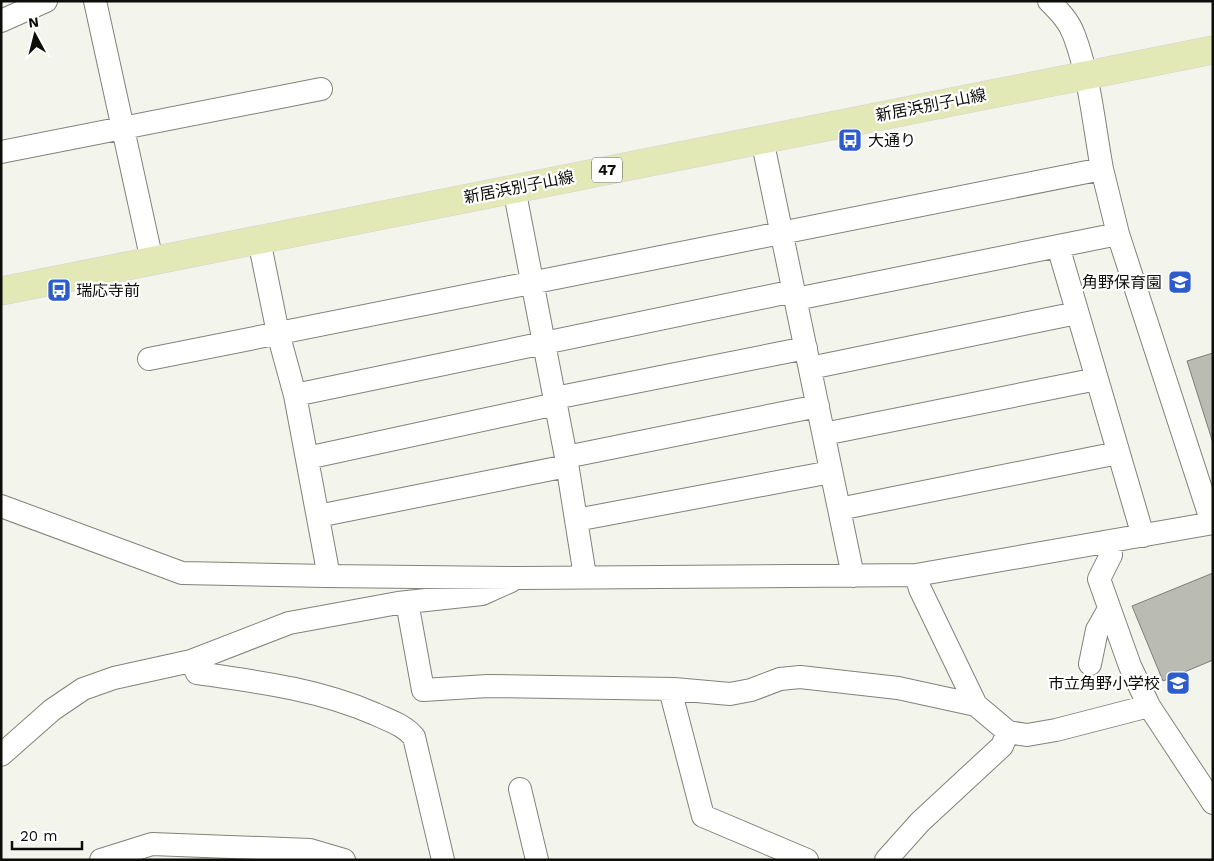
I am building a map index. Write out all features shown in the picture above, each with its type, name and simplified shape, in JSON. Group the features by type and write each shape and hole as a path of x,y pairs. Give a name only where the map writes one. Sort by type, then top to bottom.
{"main road":[{"name":"新居浜別子山線","path":"1,291 1213,50"}],"street":[{"path":"1,21 46,1"},
{"path":"95,1 152,261"},
{"path":"1,506 182,573 326,576 520,578 585,576 916,575 1213,523 1118,234 1102,169 1084,75 1074,35 1064,16 1048,1"},
{"path":"1,152 321,89"},
{"path":"762,139 853,576"},
{"path":"150,359 532,281 1102,169"},
{"path":"514,188 566,461 585,576"},
{"path":"294,395 544,343 1118,234"},
{"path":"259,240 307,458 327,566 326,576"},
{"path":"1058,246 1143,536"},
{"path":"307,458 555,401 1077,313"},
{"path":"824,434 1097,380"},
{"path":"318,516 818,406"},
{"path":"839,509 1118,453"},
{"path":"576,520 831,472"},
{"path":"1109,542 1111,555 1099,579 1130,666 1150,706 1213,803"},
{"path":"916,575 920,589 976,705 1008,732 1027,735 1056,730 1150,706"},
{"path":"1,755 52,710 83,689 114,678 192,661 289,623 407,602 482,594 520,578"},
{"path":"407,602 423,690 488,686 674,689 730,694 751,690 780,679 800,676 898,688 976,705"},
{"path":"1090,664 1097,630 1109,609"},
{"path":"192,661 197,673 294,687 344,700 406,728 414,737 443,860"},
{"path":"674,689 672,697 703,816 807,860"},
{"path":"886,860 920,822 1002,746 1008,732"},
{"path":"520,789 537,860"},
{"path":"101,860 152,844 310,850 344,860"}],"building":[{"path":"1213,353 1213,443 1187,361"},
{"path":"1213,573 1213,660 1163,681 1132,606"}],"place":[{"name":"大通り","path":"850,140"},
{"name":"角野保育園","path":"1180,282"},
{"name":"瑞応寺前","path":"59,290"},
{"name":"市立角野小学校","path":"1178,683"}]}
